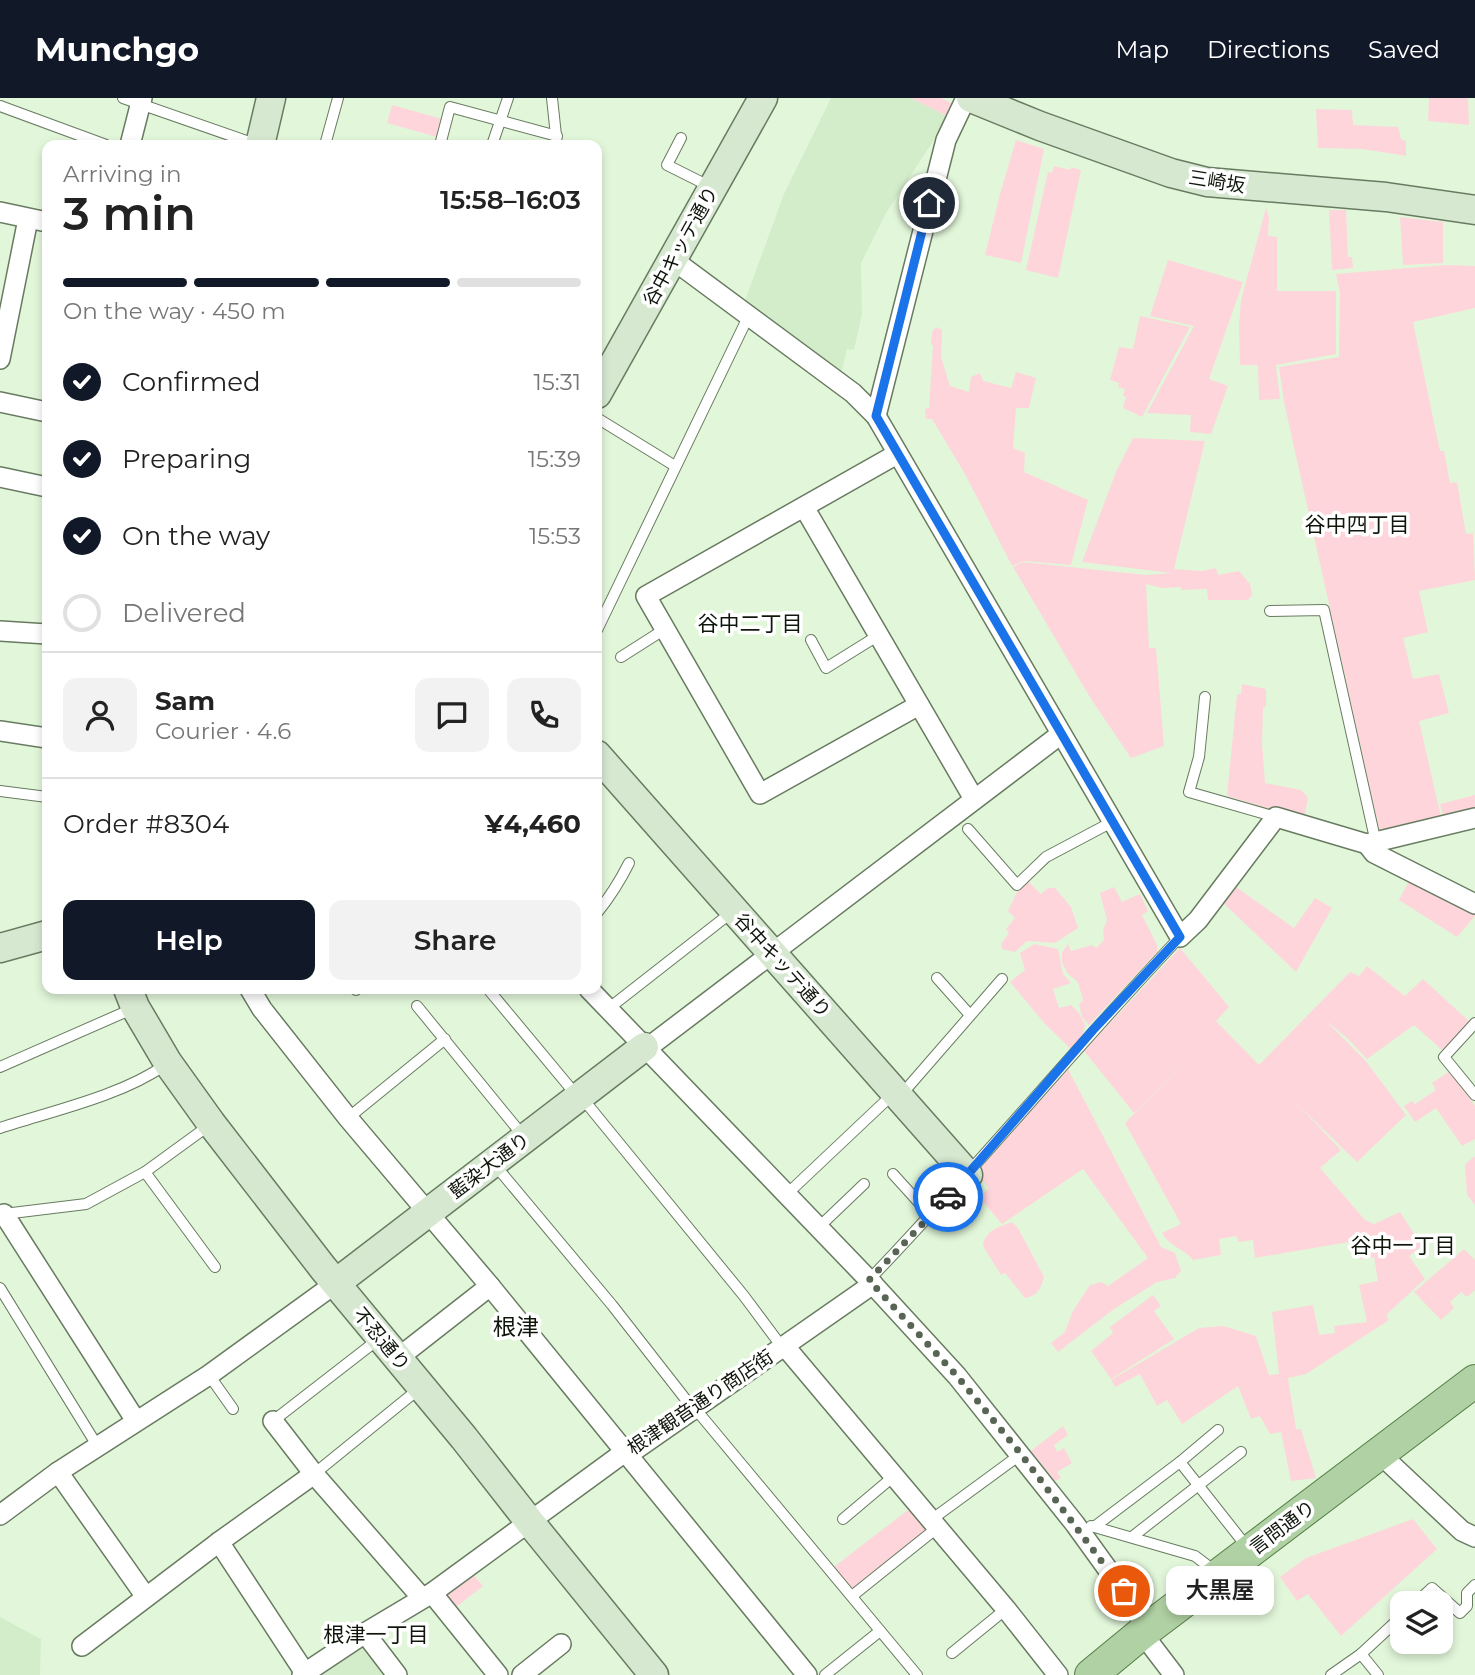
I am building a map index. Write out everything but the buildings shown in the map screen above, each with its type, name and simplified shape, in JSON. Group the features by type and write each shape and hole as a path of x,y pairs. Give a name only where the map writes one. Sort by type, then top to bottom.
{"main road":[{"path":"260,140 271,98"},
{"name":"谷中キッテ通り","path":"602,385 763,98"},
{"name":"三崎坂","path":"968,98 1171,173 1207,182 1386,197 1475,210"},
{"name":"谷中キッテ通り","path":"602,761 968,1175"},
{"path":"0,948 42,936"},
{"name":"不忍通り","path":"132,998 168,1063 211,1123 336,1283 654,1675"},
{"name":"藍染大通り","path":"336,1283 645,1048"},
{"name":"言問通り","path":"1091,1675 1142,1633 1475,1381"}],"street":[{"path":"876,416 946,140 968,98"},
{"path":"131,140 136,100"},
{"path":"0,212 38,221 0,359"},
{"path":"672,259 853,393 876,416 1180,937 1198,920 1276,817 1372,844 1475,818"},
{"path":"0,402 42,411"},
{"path":"897,454 646,596 760,794 919,705"},
{"path":"0,477 42,486"},
{"path":"804,507 974,799"},
{"path":"0,631 42,634"},
{"path":"0,731 42,737"},
{"path":"645,1048 1061,734"},
{"path":"1372,844 1374,853 1475,904"},
{"path":"253,994 348,1118 490,1286 807,1675"},
{"path":"594,994 871,1282 957,1376 1021,1454 1140,1614 1142,1633 1174,1675"},
{"path":"4,1214 136,1421"},
{"name":"根津観音通り商店街","path":"304,1674 427,1596 622,1454 628,1454 694,1410 871,1282"},
{"path":"0,1515 58,1472 209,1375 336,1283"},
{"path":"389,1348 490,1286"},
{"path":"782,1347 788,1350 1006,1609 1058,1675"},
{"path":"273,1422 314,1474 498,1675"},
{"path":"1379,1453 1462,1531 1475,1537"},
{"path":"58,1472 146,1597"},
{"path":"82,1646 314,1474"},
{"path":"219,1542 304,1674"},
{"path":"365,1633 397,1675"},
{"path":"522,1675 561,1644"}],"lane":[{"path":"326,140 338,98"},
{"path":"493,140 508,98"},
{"path":"552,98 557,140"},
{"path":"136,100 245,140"},
{"path":"3,104 93,140"},
{"path":"441,140 450,107 499,120 554,140"},
{"path":"681,138 667,165 712,188"},
{"path":"602,619 749,314"},
{"path":"602,421 675,466"},
{"path":"1269,611 1324,610 1372,844"},
{"path":"621,657 665,629"},
{"path":"811,640 827,668 879,635"},
{"path":"1205,697 1199,757 1189,792 1276,817"},
{"path":"0,791 42,796"},
{"path":"968,829 1017,886 1046,857 1112,822"},
{"path":"602,907 629,863"},
{"path":"608,1009 734,911"},
{"path":"871,1282 1093,1030 1180,937"},
{"path":"937,978 971,1015"},
{"path":"786,1195 897,1095 1002,979"},
{"path":"492,994 744,1296 782,1347"},
{"path":"0,1067 132,998"},
{"path":"417,1006 524,1138"},
{"path":"1475,1023 1444,1056 1475,1095"},
{"path":"348,1118 445,1039"},
{"path":"0,1128 122,1088 149,1076 168,1063"},
{"path":"4,1214 86,1204 145,1172 211,1123"},
{"path":"492,1162 612,1305 694,1410 917,1675"},
{"path":"145,1172 215,1267"},
{"path":"893,1174 931,1216"},
{"path":"818,1228 864,1184"},
{"path":"0,1289 99,1447"},
{"path":"273,1422 389,1348"},
{"path":"209,1375 233,1409"},
{"path":"314,1474 422,1386"},
{"path":"1094,1527 1218,1430"},
{"path":"1132,1537 1241,1452"},
{"path":"852,1596 934,1524 1021,1454"},
{"path":"1180,1462 1250,1551"},
{"path":"843,1519 894,1476"},
{"path":"1074,1524 1132,1537 1195,1556 1220,1574"},
{"path":"1453,1607 1460,1613 1467,1606 1467,1593 1475,1585"},
{"path":"952,1653 1006,1609"},
{"path":"1331,1675 1361,1654 1390,1627"},
{"path":"825,1675 880,1631"},
{"path":"1361,1654 1378,1675"}],"shaded area":[{"path":"831,98 911,98 949,117 886,213 861,263 862,314 854,350 847,349 841,375 744,303 784,194"},
{"path":"911,98 941,98 955,105 949,117"},
{"path":"1429,98 1468,98 1469,125 1428,121"},
{"path":"392,105 442,119 437,137 387,123"},
{"path":"1316,109 1352,110 1353,125 1398,127 1401,139 1406,141 1406,156 1363,149 1318,148"},
{"path":"1016,140 1044,149 1021,263 985,255"},
{"path":"1054,166 1081,170 1058,278 1026,270 1048,172 1052,173"},
{"path":"1266,208 1269,217 1268,236 1277,237 1277,291 1336,291 1336,354 1276,365 1280,399 1259,400 1258,365 1240,365 1239,326 1241,300"},
{"path":"1329,210 1346,210 1348,257 1352,257 1353,268 1332,270"},
{"path":"1400,217 1443,222 1443,263 1403,265"},
{"path":"1168,260 1243,282 1209,379 1228,386 1211,434 1190,432 1191,415 1147,413 1194,326 1150,316"},
{"path":"1446,265 1475,266 1475,308 1413,322 1440,451 1444,451 1450,483 1457,482 1466,534 1473,533 1475,580 1419,591 1428,632 1403,638 1413,679 1439,674 1449,713 1419,721 1441,817 1380,833 1284,402 1279,367 1339,357 1340,293 1336,274"},
{"path":"1140,316 1190,327 1142,417 1123,408 1125,389 1110,380 1119,347 1133,349"},
{"path":"936,327 942,330 941,357 950,386 969,392 971,377 980,373 983,381 1011,388 1016,372 1036,378 1029,408 1016,408 1013,448 1025,453 1024,472 1088,500 1071,565 1024,561 1012,566 965,474 932,419 926,419 925,409 929,408 932,332"},
{"path":"1133,438 1205,441 1174,569 1202,571 1216,568 1218,575 1239,571 1250,584 1252,595 1248,600 1208,600 1207,589 1181,590 1181,587 1162,588 1146,584 1149,648 1156,648 1164,746 1131,758 1091,699 1013,567 1023,562 1146,575 1171,573 1082,562 1116,472"},
{"path":"1242,684 1266,689 1262,743 1265,783 1301,790 1308,797 1304,819 1227,796 1237,694 1241,694"},
{"path":"1475,795 1475,811 1444,820 1440,804"},
{"path":"1410,879 1475,909 1475,916 1457,937 1399,900"},
{"path":"1028,881 1041,894 1048,888 1055,888 1071,907 1078,928 1055,943 1027,941 1015,952 1002,949 1001,944 1009,933 1006,929 1015,918 1008,911 1019,888"},
{"path":"1232,884 1294,928 1315,898 1332,908 1296,972 1220,900"},
{"path":"1114,887 1122,902 1140,894 1148,911 1142,915 1157,945 1157,952 1089,1025 1082,1017 1079,1004 1083,1000 1078,982 1067,973 1062,962 1062,953 1068,944 1071,951 1092,945 1096,948 1104,940 1103,930 1107,920 1100,893"},
{"path":"1034,944 1058,949 1063,974 1071,983 1053,989 1059,1008 1071,1005 1085,1025 1083,1034 1071,1049 1046,1025 1010,982 1025,970 1020,953"},
{"path":"1180,948 1229,1007 1216,1021 1259,1065 1350,972 1359,976 1367,966 1405,996 1423,979 1471,1023 1442,1050 1414,1025 1367,1059 1325,1020 1365,1060 1406,1115 1357,1162 1296,1103 1341,1150 1320,1168 1365,1220 1374,1224 1400,1212 1422,1246 1409,1256 1425,1279 1386,1315 1389,1320 1306,1374 1288,1378 1296,1429 1301,1429 1316,1478 1291,1481 1281,1432 1270,1434 1260,1416 1251,1419 1238,1386 1182,1424 1167,1400 1157,1406 1140,1374 1115,1387 1111,1380 1199,1328 1223,1326 1256,1336 1269,1375 1279,1374 1272,1312 1313,1305 1319,1335 1335,1333 1334,1326 1367,1322 1359,1285 1378,1281 1374,1257 1360,1259 1355,1241 1255,1258 1253,1240 1238,1242 1237,1236 1219,1239 1221,1255 1193,1260 1162,1233 1181,1224 1125,1123 1194,1053 1134,1113 1084,1051"},
{"path":"1068,1069 1161,1247 1175,1253 1181,1271 1175,1278 1157,1282 1114,1309 1058,1352 1051,1343 1065,1332 1073,1311 1090,1285 1101,1282 1108,1286 1148,1258 1083,1169 1002,1224 979,1197 989,1188 976,1173"},
{"path":"1450,1071 1475,1106 1475,1139 1462,1146 1436,1108 1415,1122 1404,1106 1412,1101 1415,1104 1436,1090 1432,1083"},
{"path":"1475,1156 1475,1205 1467,1195 1465,1164"},
{"path":"1012,1222 1018,1228 1044,1277 1038,1291 1025,1298 1005,1273 1001,1275 983,1246 990,1233"},
{"path":"1464,1249 1475,1260 1475,1290 1467,1297 1461,1292 1450,1302 1454,1308 1441,1320 1414,1292"},
{"path":"1153,1295 1161,1306 1154,1311 1174,1339 1111,1379 1091,1351 1113,1333 1110,1327"},
{"path":"1063,1426 1068,1435 1054,1445 1057,1452 1064,1448 1072,1463 1057,1472 1061,1478 1055,1481 1031,1451"},
{"path":"917,1503 938,1527 852,1596 830,1570"},
{"path":"1413,1519 1437,1549 1341,1636 1308,1594 1297,1601 1280,1577 1306,1558"},
{"path":"470,1571 483,1586 451,1611 439,1595"},
{"path":"0,1617 41,1639 40,1675 0,1675"},
{"path":"360,1642 388,1675 312,1675"}],"way so far":[{"path":"948,1197 869,1280 957,1376 1021,1454 1124,1591"}],"place":[{"name":"大黒屋","path":"1124,1591"}],"district":[{"name":"谷中四丁目","path":"1357,525"},
{"name":"谷中二丁目","path":"750,624"},
{"name":"谷中一丁目","path":"1403,1246"},
{"name":"根津","path":"516,1327"},
{"name":"根津一丁目","path":"376,1635"}],"route":[{"path":"929,203 876,416 1180,937 1093,1030 948,1197"}]}
